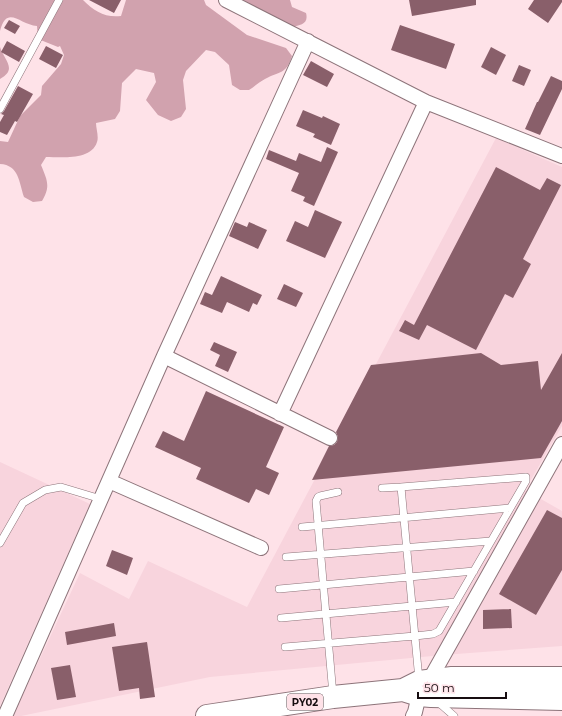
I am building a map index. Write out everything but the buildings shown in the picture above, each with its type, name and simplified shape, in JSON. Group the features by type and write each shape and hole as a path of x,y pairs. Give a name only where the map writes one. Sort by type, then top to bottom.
{"main road":[{"name":"PY02","path":"420,689 452,678 562,678"},
{"name":"PY02","path":"207,716 333,697 420,689 562,698"}],"street":[{"path":"226,0 426,102 562,156"},
{"path":"5,716 164,356 308,41"},
{"path":"280,414 426,102"},
{"path":"164,356 330,438"},
{"path":"413,716 420,689 562,444"},
{"path":"109,481 261,548"}],"lane":[{"path":"0,109 59,0"},
{"path":"285,647 415,636 439,632 526,481 526,476 382,488"},
{"path":"0,543 23,503 45,490 61,487 101,499"},
{"path":"401,487 420,689 454,716"},
{"path":"333,697 316,501 318,497 338,492"},
{"path":"302,527 510,508"},
{"path":"286,557 491,540"},
{"path":"279,589 474,571"},
{"path":"281,618 456,602"}],"shaded area":[{"path":"0,0 83,0 100,13 110,16 121,16 126,0 204,0 206,5 247,35 286,48 292,56 285,70 282,72 270,76 249,90 240,90 232,85 229,65 215,52 206,50 186,71 183,80 186,109 181,117 171,121 158,115 146,100 156,82 154,73 136,69 122,83 120,111 115,119 96,123 98,140 94,148 82,155 74,157 46,157 41,165 47,183 45,196 42,201 33,202 24,197 15,171 11,167 0,164 0,141 8,142 20,116 41,95 42,86 61,64 64,55 60,46 58,47 38,39 37,26 10,17 3,23 0,31"},
{"path":"232,0 290,0 292,7 306,13 307,17 305,22 298,26 292,27"},
{"path":"0,47 9,68 8,72 0,79"},
{"path":"496,138 562,167 562,426 525,490 562,511 562,646 443,655 210,677 21,716 13,716 80,573 129,599 148,561 247,607"},
{"path":"0,462 90,504 0,706"}]}
